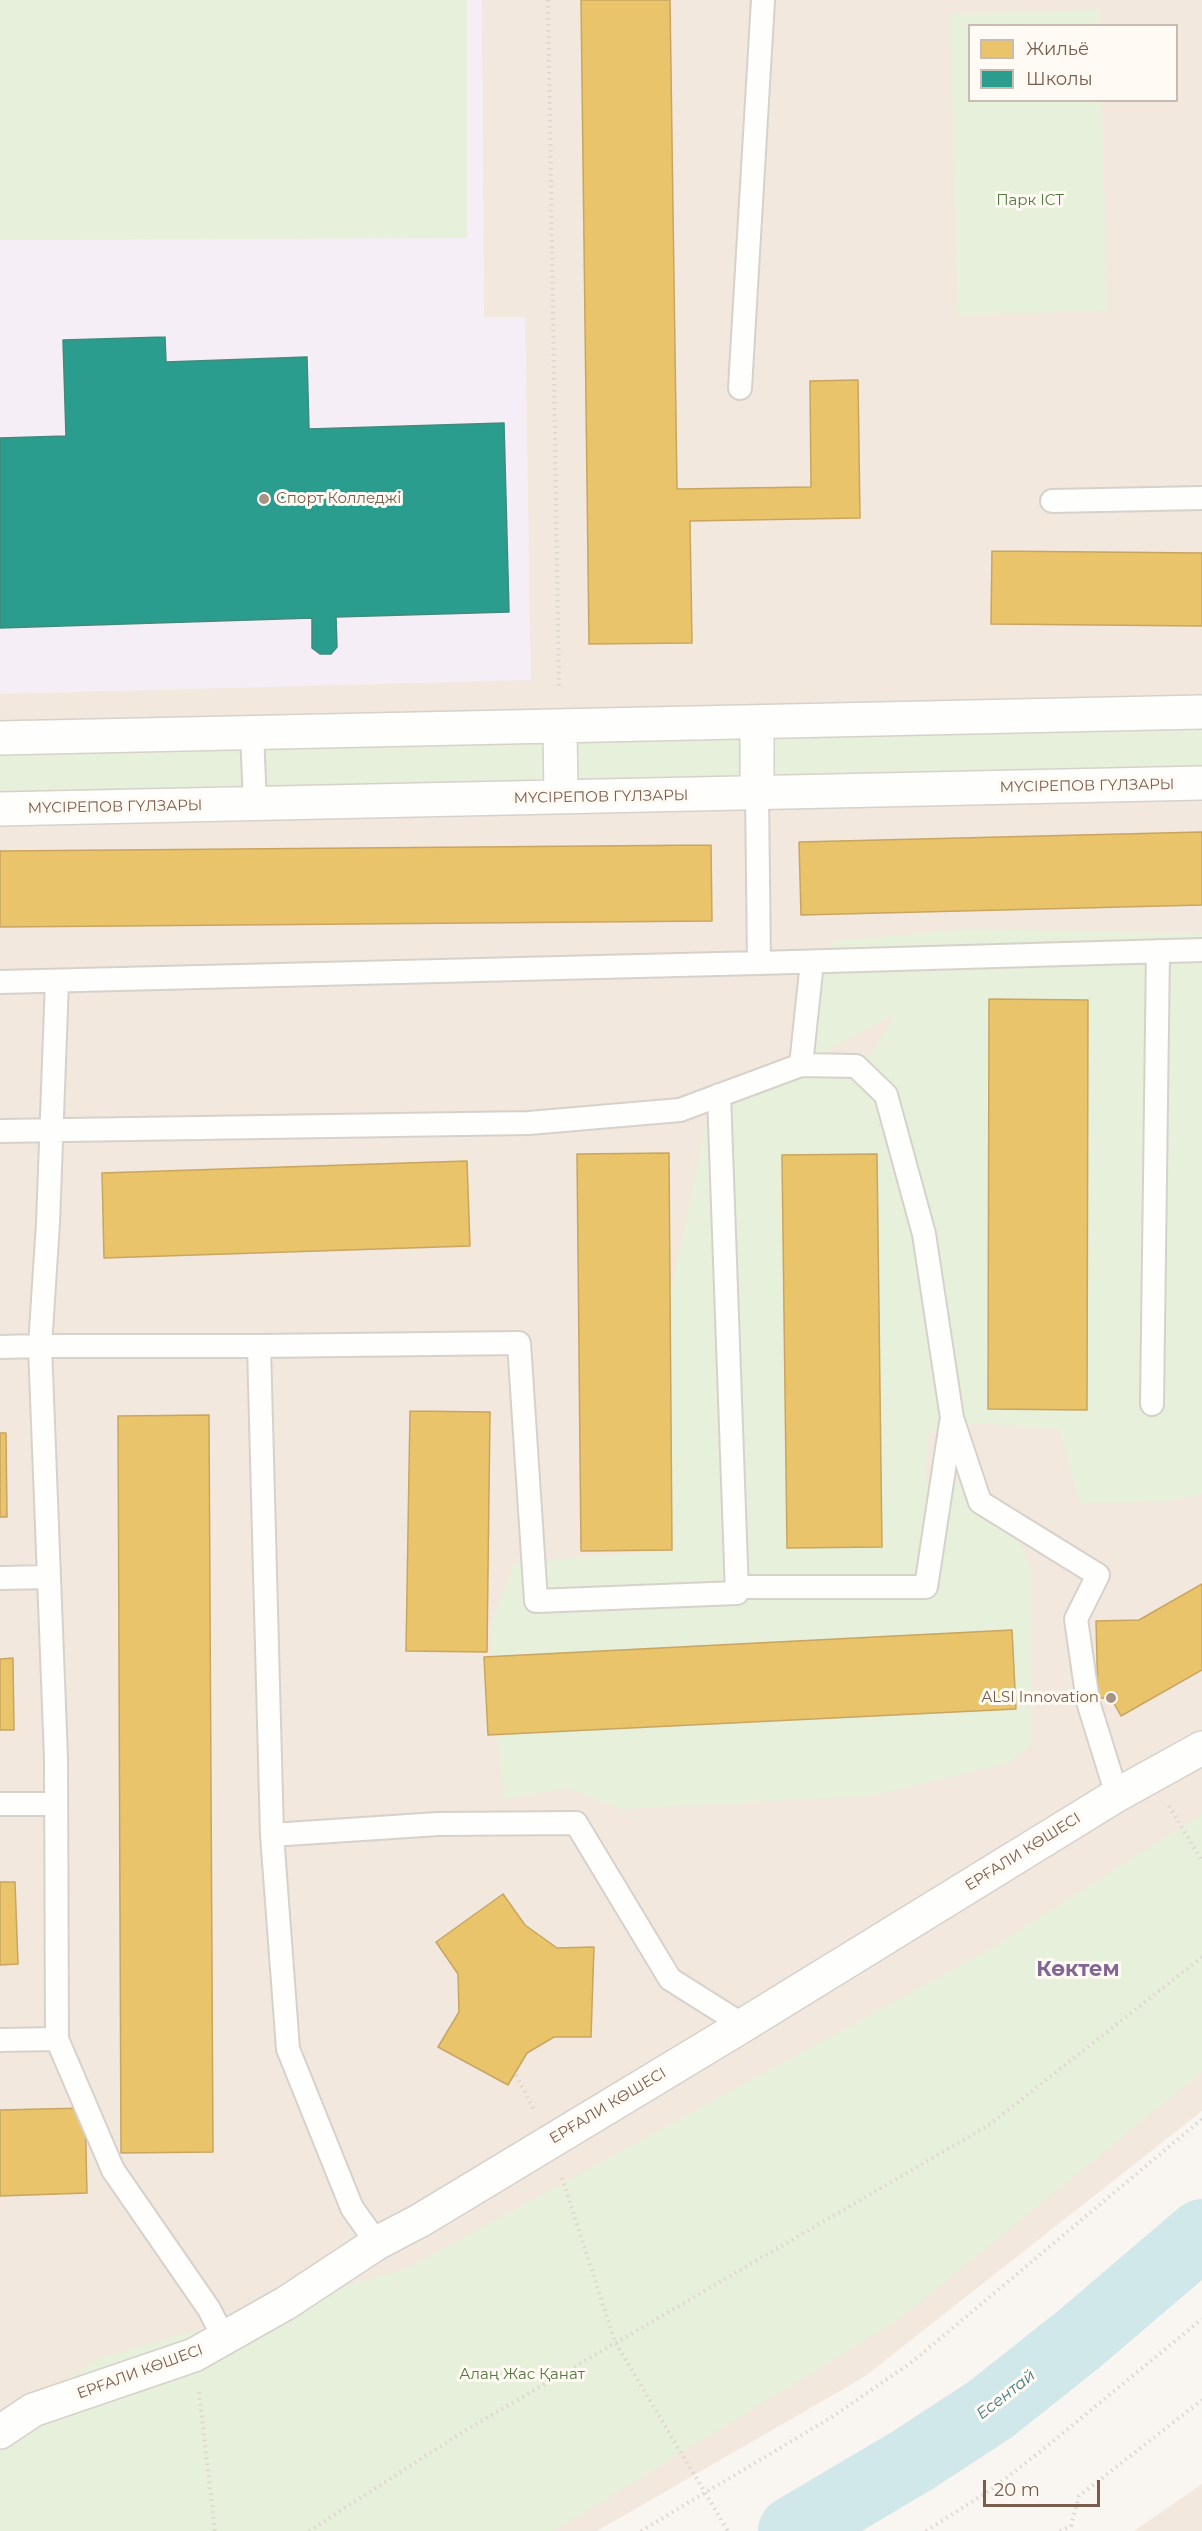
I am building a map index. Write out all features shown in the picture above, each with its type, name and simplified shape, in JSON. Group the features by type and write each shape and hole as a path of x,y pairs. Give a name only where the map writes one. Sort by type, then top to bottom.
{"street":[{"path":"0,738 1202,712"},
{"path":"757,722 758,793"},
{"path":"560,726 561,797"},
{"name":"МҮСІРЕПОВ ГҮЛЗАРЫ","path":"0,809 1202,783"},
{"name":"ЕРҒАЛИ КӨШЕСІ","path":"0,2432 33,2410 194,2355 286,2303 377,2243 419,2221 743,2025 1117,1795 1202,1748"}],"lane":[{"path":"740,388 763,0"},
{"path":"1052,501 1202,498"},
{"path":"252,733 255,804"},
{"path":"758,793 759,963"},
{"path":"0,982 1202,950"},
{"path":"1152,1404 1158,951"},
{"path":"801,1065 813,962"},
{"path":"57,981 40,1346 56,1804 57,2038 113,2170 209,2309 224,2338"},
{"path":"0,1131 529,1123 680,1110 801,1065 856,1066 886,1095 924,1234 952,1418 980,1502 1098,1575 1076,1619 1088,1702 1117,1795"},
{"path":"0,1347 519,1343 536,1601 737,1593 719,1095"},
{"path":"260,1346 272,1835 288,2049 352,2208 377,2243"},
{"path":"736,1587 926,1587 952,1418"},
{"path":"0,1578 49,1577"},
{"path":"0,1804 56,1804"},
{"path":"272,1835 438,1824 576,1823 670,1979 743,2025"},
{"path":"0,2040 57,2038"}],"path":[{"path":"548,0 560,726"},
{"path":"309,2531 461,2433 989,2125 1202,1957"},
{"path":"516,2075 550,2141 615,2342 728,2531"},
{"path":"641,2531 832,2417 912,2362 1202,2120"},
{"path":"926,2531 992,2489 1017,2470 1202,2319"},
{"path":"194,2355 215,2531"},
{"path":"1060,2531 1071,2526 1079,2496 1202,2400"}],"shaded area":[{"path":"0,0 1202,0 1202,2111 864,2377 597,2531 0,2531"},
{"name":"Спорт Колледжі","path":"0,0 482,0 484,317 525,317 531,680 0,694"},
{"path":"1202,2484 1202,2531 1134,2531"}],"green space":[{"path":"0,0 467,0 467,238 0,240"},
{"name":"Парк ICT","path":"1100,10 1100,24 968,24 968,102 1102,102 1107,311 958,315 950,14"},
{"path":"1202,712 1202,783 0,809 0,738"},
{"path":"972,929 1202,934 1202,1494 1161,1502 1080,1503 1059,1429 976,1423 928,1433 925,1484 979,1480 1006,1510 1031,1570 1032,1744 1008,1763 870,1796 622,1809 567,1788 504,1799 497,1737 491,1623 515,1563 672,1550 670,1298 715,1080 788,1083 871,1055 895,1013 801,1065 833,941"},
{"name":"Алаң Жас Қанат","path":"1202,1814 1202,2072 898,2320 570,2521 553,2531 0,2531 0,2421 98,2359 408,2268 989,1950"}],"building: Жильё":[{"path":"581,0 670,0 677,489 811,487 810,381 858,380 860,518 690,521 692,643 589,644"},
{"path":"992,551 1202,553 1202,626 991,624"},
{"path":"1202,832 1202,905 801,915 799,842"},
{"path":"711,845 712,921 0,927 0,851"},
{"path":"989,999 1088,1000 1087,1410 988,1409"},
{"path":"669,1153 672,1550 581,1551 577,1154"},
{"path":"877,1154 882,1547 787,1548 782,1155"},
{"path":"467,1161 470,1246 104,1258 102,1173"},
{"path":"410,1411 490,1412 487,1652 406,1651"},
{"path":"209,1415 213,2152 121,2153 118,1416"},
{"path":"0,1433 6,1433 7,1517 0,1517"},
{"path":"1202,1584 1202,1670 1121,1716 1111,1698 1098,1698 1096,1621 1139,1620"},
{"path":"1012,1630 1016,1709 488,1735 484,1657"},
{"path":"13,1658 14,1730 0,1730 0,1659"},
{"path":"0,1882 15,1882 18,1964 0,1965"},
{"path":"503,1894 525,1925 557,1948 594,1947 591,2037 554,2037 527,2053 508,2085 438,2047 459,2012 458,1974 436,1942"},
{"path":"85,2108 87,2193 0,2196 0,2110"}],"building: Школы":[{"path":"165,337 166,362 307,357 309,429 504,423 509,612 336,617 337,647 331,654 320,654 312,648 312,618 0,628 0,438 66,436 63,340"}],"waterway":[{"name":"Есентай","path":"793,2531 913,2460 991,2409 1079,2339 1202,2234"}],"place":[{"name":"Спорт Колледжі","path":"264,499"},
{"name":"ALSI Innovation","path":"1111,1698"}],"district":[{"name":"Көктем","path":"1078,1970"}]}
